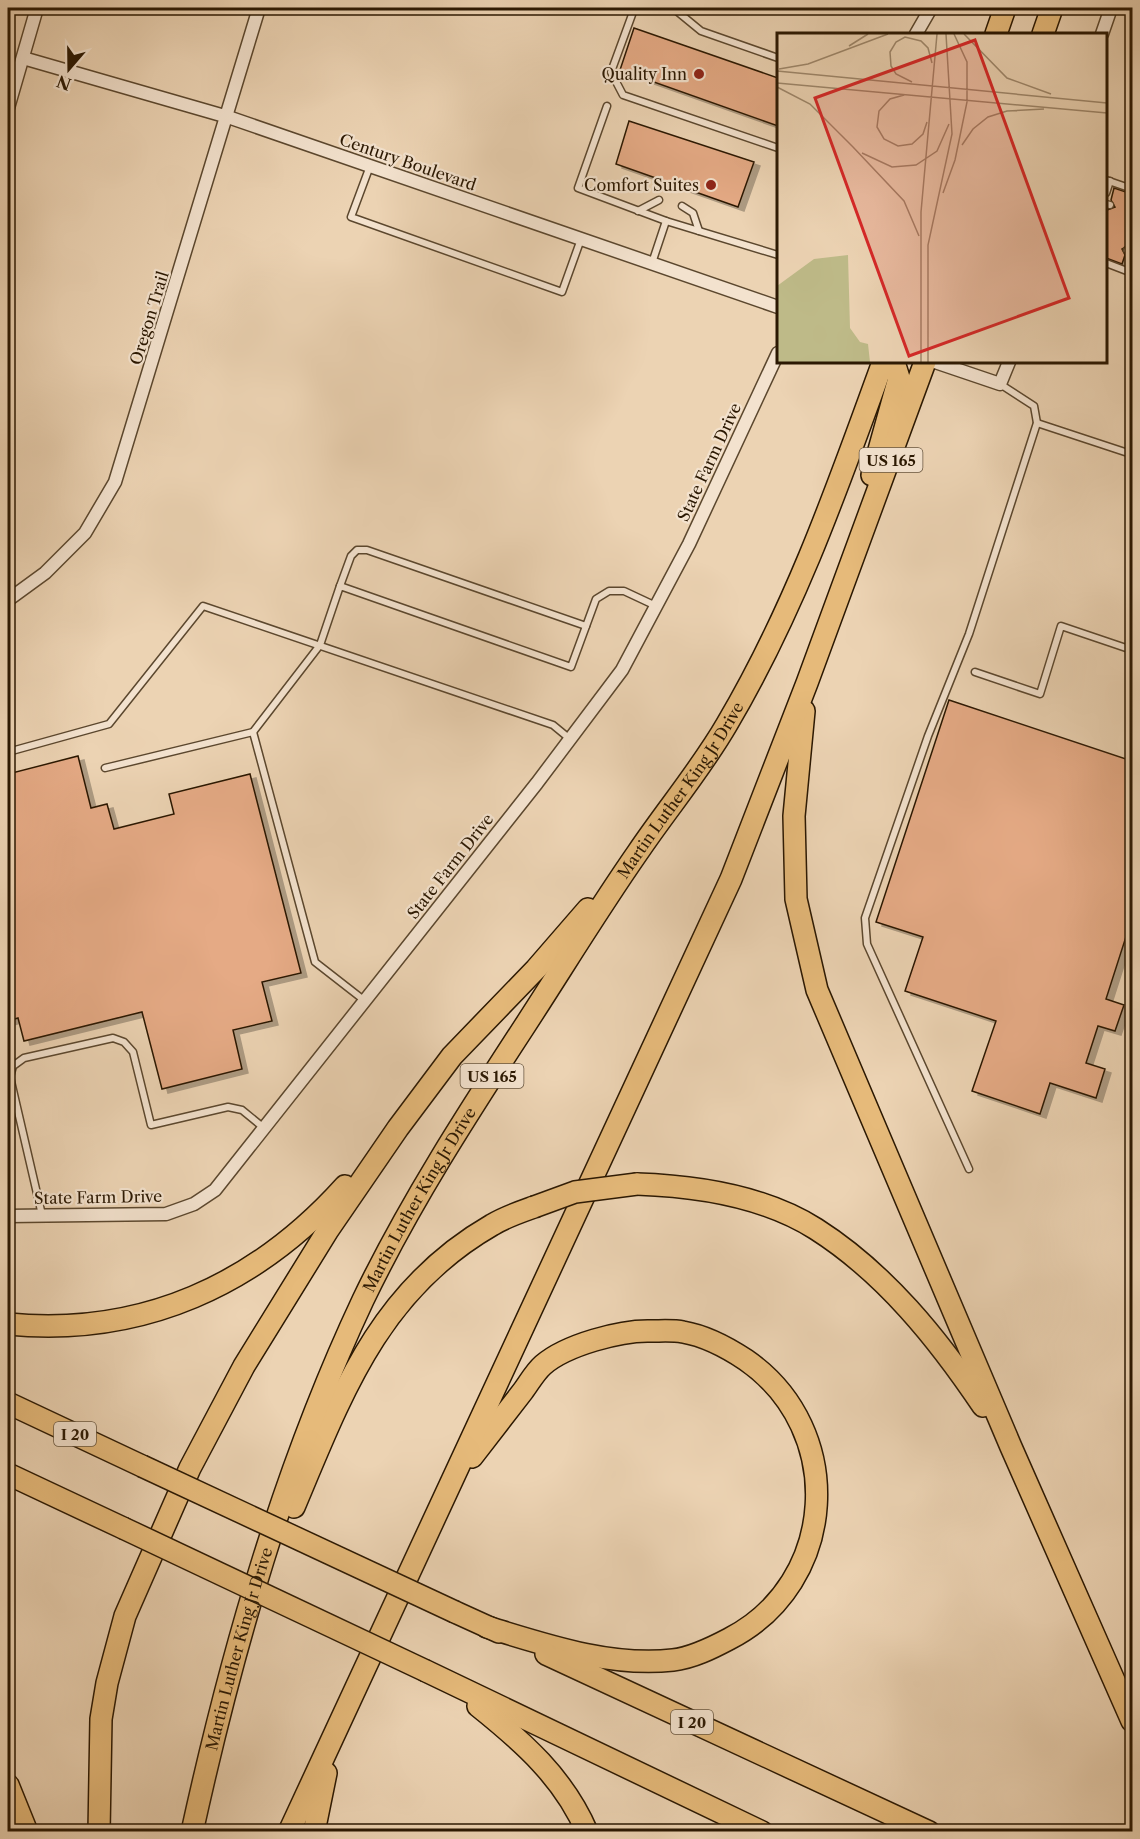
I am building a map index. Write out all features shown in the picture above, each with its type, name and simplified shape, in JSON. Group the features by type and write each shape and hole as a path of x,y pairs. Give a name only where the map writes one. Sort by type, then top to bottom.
{"highway":[{"path":"996,33 1005,8"},
{"name":"Martin Luther King Jr Drive","path":"192,1832 217,1718 299,1450 364,1299 436,1167 639,849 679,798 725,728 767,655 830,507 883,363"},
{"path":"854,558 856,532 899,378 894,363"},
{"name":"US 165","path":"289,1832 731,879 854,558 925,363"},
{"path":"807,683 794,816 796,899 817,990 1011,1447 1132,1721"},
{"path":"99,1832 101,1719 107,1683 125,1616 190,1468 244,1366 328,1230 398,1128 452,1056 536,969 639,849"},
{"path":"8,1324 95,1323 139,1317 187,1302 203,1294 271,1255 330,1204 398,1128"},
{"path":"243,1629 337,1406 383,1322 413,1286 447,1256 493,1224 575,1192 637,1184 694,1188 728,1195 778,1210 815,1228 855,1258 910,1310 951,1359 1011,1447"},
{"path":"447,1488 543,1365 589,1341 634,1330 684,1332 726,1347 759,1369 787,1399 802,1424 812,1453 817,1485 816,1516 810,1548 793,1582 771,1609 745,1631 708,1650 674,1660 651,1660 562,1650 487,1627"},
{"name":"I 20","path":"8,1402 929,1832"},
{"path":"8,1474 762,1832"},
{"path":"314,1832 323,1782 358,1683"},
{"path":"452,1684 513,1734 554,1774 576,1806 587,1832"},
{"path":"8,1785 27,1832"}],"street":[{"path":"8,108 37,8"},
{"name":"Oregon Trail","path":"8,600 45,573 85,533 115,482 228,117 259,8"},
{"path":"917,33 931,8"},
{"path":"1102,33 1111,8"},
{"name":"Century Boulevard","path":"23,58 228,117 777,307"},
{"name":"State Farm Drive","path":"8,1216 166,1214 194,1204 215,1190 622,670 689,544 777,355"},
{"path":"938,363 1000,384 1009,363"}],"lane":[{"path":"638,8 633,12 611,72 623,95 777,148"},
{"path":"673,8 701,31 777,57"},
{"path":"607,106 578,189 666,221 777,255"},
{"path":"370,166 351,217 562,292 581,239"},
{"path":"1108,180 1132,189"},
{"path":"638,211 659,200"},
{"path":"682,207 693,213 699,231"},
{"path":"652,263 666,221"},
{"path":"1107,263 1132,273"},
{"path":"969,1169 867,944 865,918 928,736 969,634 1037,423 1034,406 1000,384"},
{"path":"1037,423 1128,453"},
{"path":"105,768 253,732 320,645 351,556 357,550 367,550 586,627"},
{"path":"340,586 571,667 596,599 609,591 624,591 656,606"},
{"path":"8,752 109,724 203,606 553,725 570,739"},
{"path":"975,672 1040,694 1061,626 1132,650"},
{"path":"253,732 315,962 365,1001"},
{"path":"42,1215 9,1077 13,1066 24,1058 113,1038 124,1042 133,1052 151,1125 228,1107 242,1110 264,1128"}],"building":[{"name":"Quality Inn","path":"634,28 777,78 777,126 620,70"},
{"name":"Comfort Suites","path":"629,121 754,162 738,207 616,164"},
{"path":"1114,188 1132,194 1132,233 1129,245 1122,249 1125,255 1122,264 1107,258 1107,210 1115,207 1111,200"},
{"path":"949,700 1132,761 1132,918 1106,999 1124,1005 1115,1031 1098,1026 1086,1063 1105,1069 1096,1098 1050,1083 1040,1114 972,1091 996,1021 905,991 923,937 876,922"},
{"path":"78,756 91,808 107,804 114,829 174,814 169,794 250,774 301,973 262,982 272,1021 233,1030 242,1069 162,1089 142,1012 24,1041 18,1018 8,1021 8,774"}],"place":[{"name":"Quality Inn","path":"699,74"},
{"name":"Comfort Suites","path":"711,185"}]}
